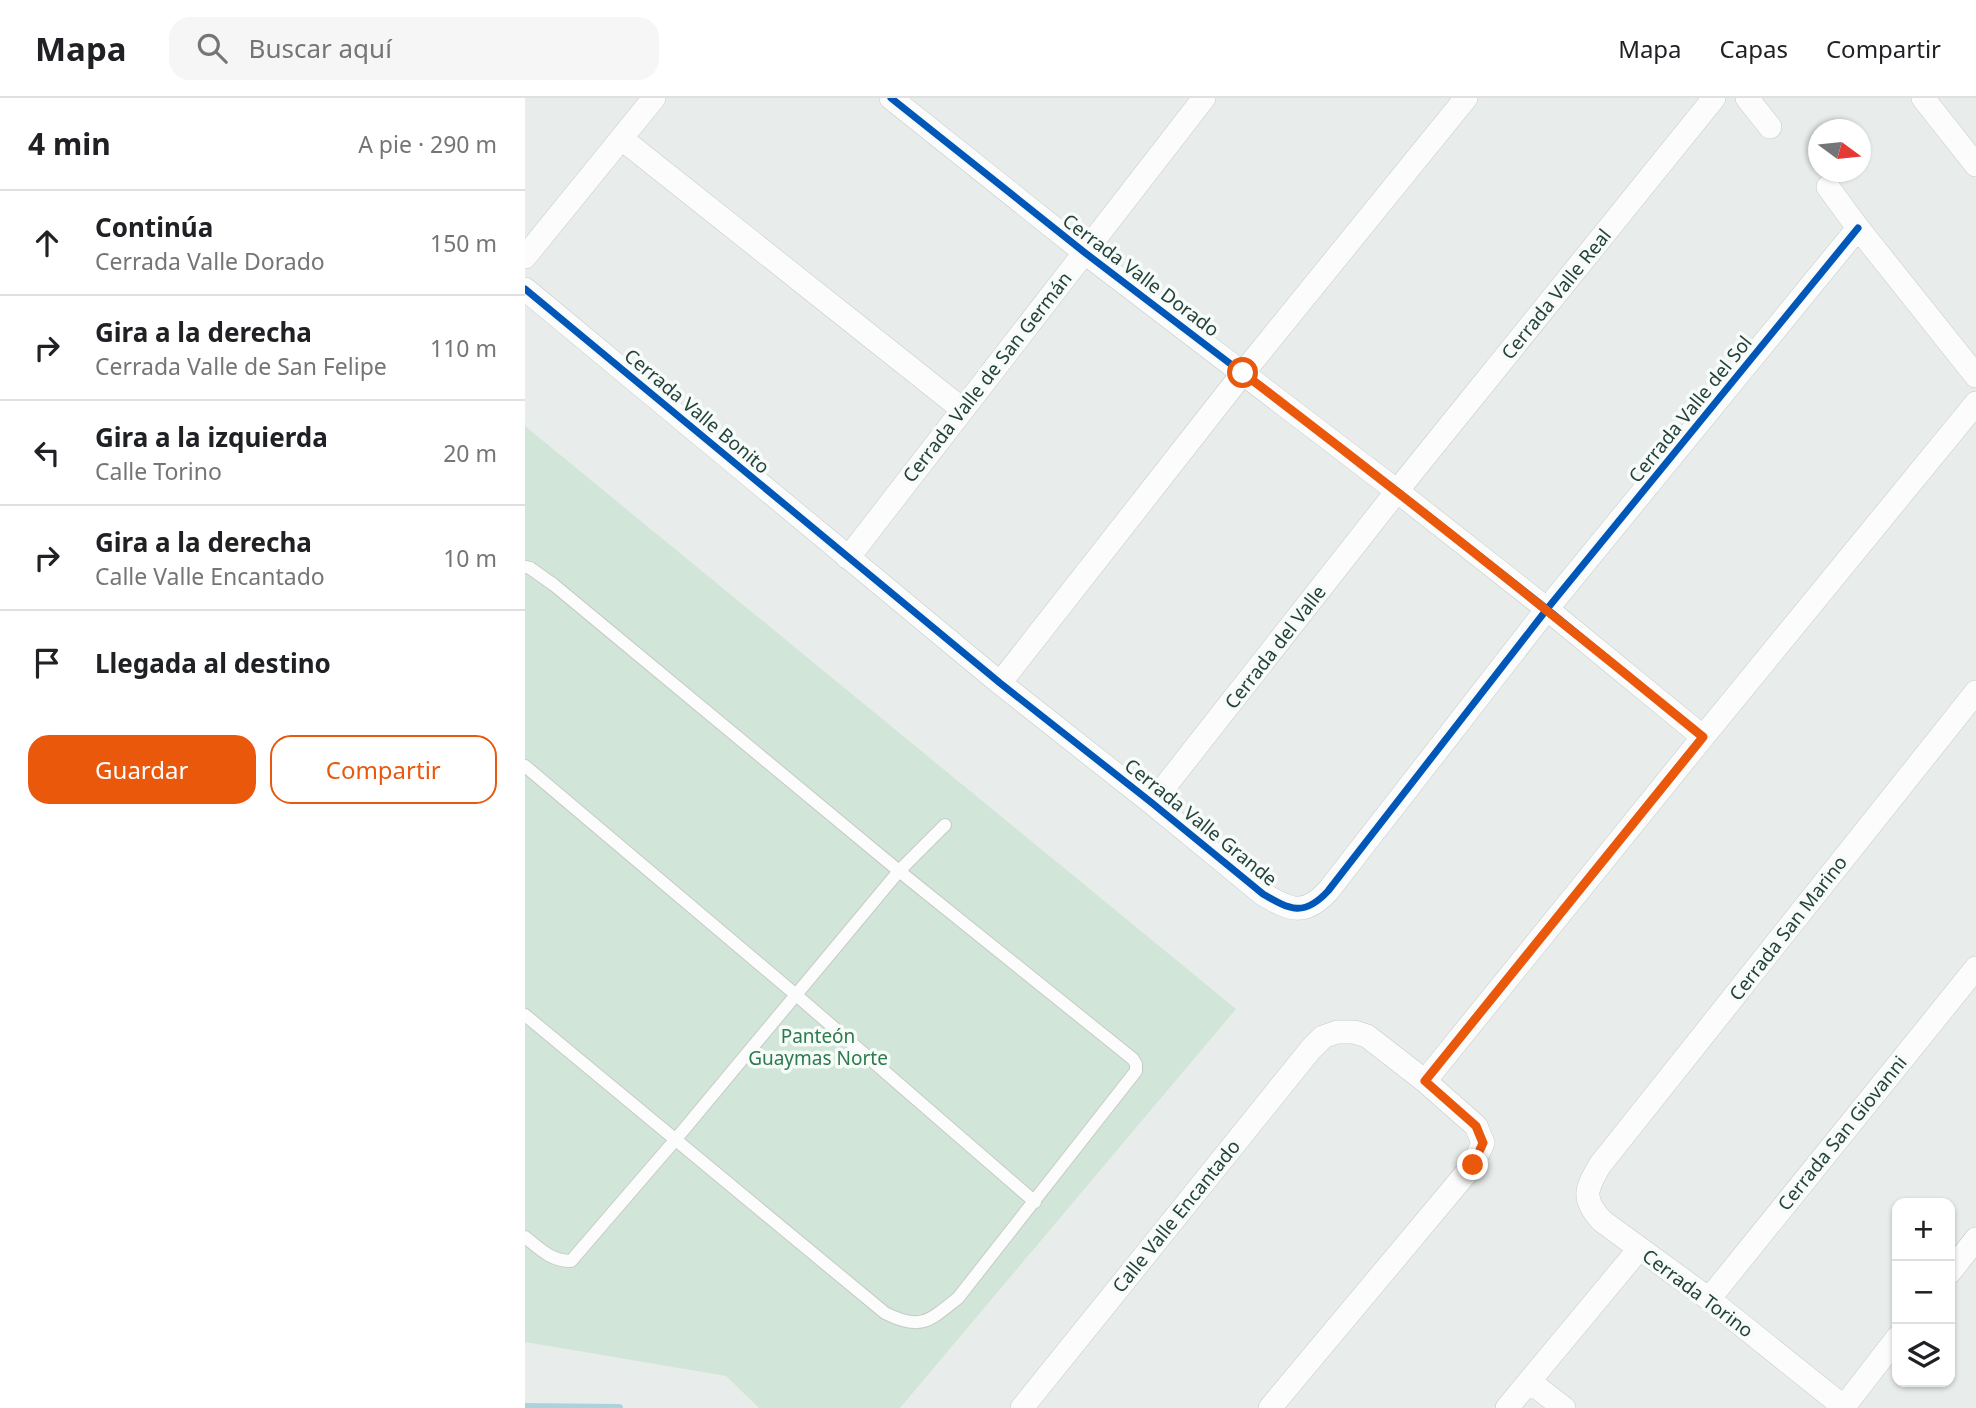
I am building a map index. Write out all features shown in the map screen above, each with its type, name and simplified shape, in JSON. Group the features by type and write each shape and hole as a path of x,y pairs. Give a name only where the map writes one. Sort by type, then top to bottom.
{"street":[{"path":"525,257 654,98"},
{"name":"Cerrada Valle Dorado","path":"891,98 1084,252 1547,609 1703,737"},
{"path":"1000,683 1243,373 1466,98"},
{"name":"Cerrada Valle Real","path":"1397,491 1714,98"},
{"path":"1747,98 1770,127"},
{"path":"1923,98 1976,165"},
{"name":"Cerrada Valle de San Germán","path":"848,558 1201,99"},
{"path":"622,139 963,409"},
{"path":"1828,187 1976,376"},
{"name":"Cerrada Valle del Sol","path":"1547,609 1858,228"},
{"name":"Cerrada Valle Bonito","path":"525,289 848,558"},
{"path":"1270,1408 1473,1165 1483,1143 1476,1126 1425,1081 1976,403"},
{"name":"Cerrada del Valle","path":"1152,803 1397,491"},
{"name":"Cerrada Valle Grande","path":"848,558 1263,894 1282,905 1301,909 1317,903 1547,609"},
{"name":"Cerrada San Marino","path":"1600,1165 1976,692"},
{"name":"Cerrada San Giovanni","path":"1709,1299 1976,968"},
{"name":"Calle Valle Encantado","path":"1022,1408 1323,1037 1337,1032 1353,1032 1367,1036 1425,1081"},
{"name":"Cerrada Torino","path":"1600,1165 1588,1185 1588,1197 1593,1211 1602,1221 1709,1299 1843,1407"},
{"path":"1955,1265 1976,1238"},
{"path":"1507,1408 1640,1249"},
{"path":"1843,1407 1892,1344"},
{"path":"1529,1381 1564,1408"}],"lane":[{"path":"525,567 554,585 899,871 1133,1059 1136,1071 958,1298 934,1317 916,1324 900,1321 885,1313 525,1015"},
{"path":"525,766 795,994 1035,1202"},
{"path":"525,1237 549,1257 571,1261 899,871 945,825"}],"green space":[{"name":"Panteón Guaymas Norte","path":"525,426 1236,1009 900,1408 759,1408 726,1376 525,1342"}],"waterway":[{"path":"525,1407 619,1408"}],"cycle path":[{"path":"891,98 1084,252 1547,609 1703,737"},
{"path":"525,289 1000,683 1263,894 1289,907 1304,908 1312,905 1328,891 1547,609 1858,228"}],"route":[{"path":"1243,373 1547,609 1703,737 1425,1081 1476,1126 1483,1143 1473,1165"}]}
